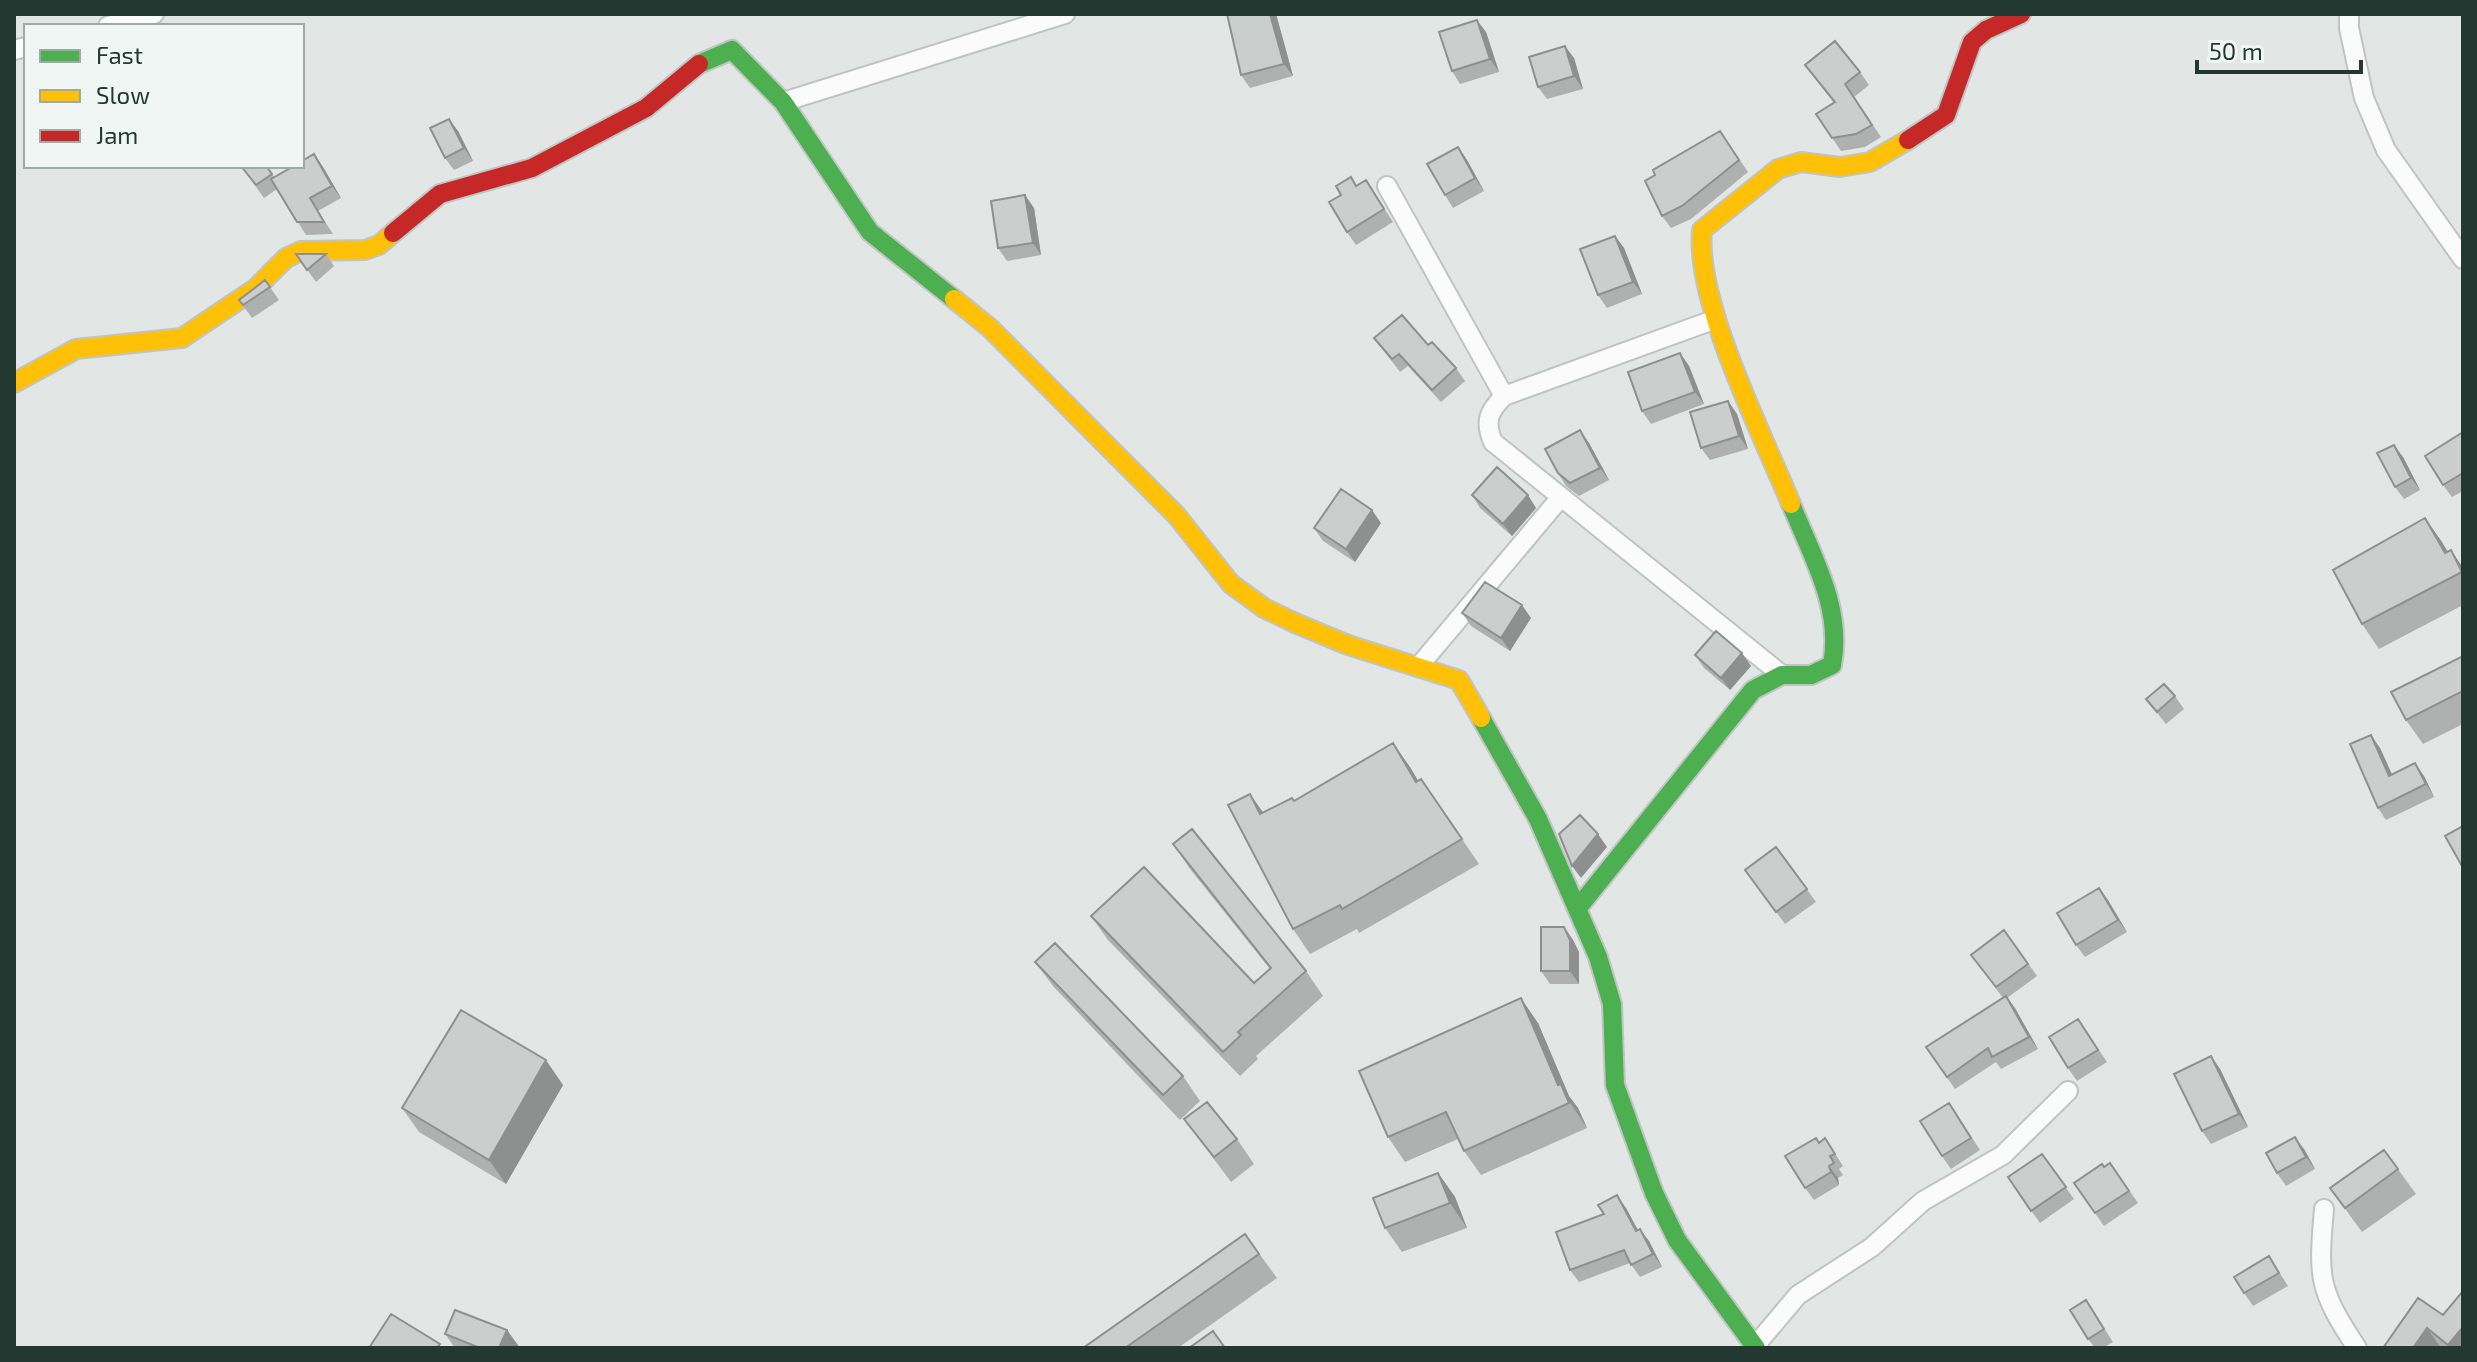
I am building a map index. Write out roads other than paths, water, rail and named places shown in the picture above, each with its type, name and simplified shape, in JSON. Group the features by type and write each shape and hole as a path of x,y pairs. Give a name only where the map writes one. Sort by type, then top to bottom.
{"street":[{"path":"116,24 154,14"},
{"path":"783,102 1065,14"},
{"path":"1577,909 1753,690 1782,675 1811,675 1832,665 1837,638 1831,604 1716,319 1700,252 1702,230 1778,169 1801,162 1840,167 1870,162 1930,128 1946,115 1972,42 1986,30 2021,14"},
{"path":"2349,14 2349,28 2364,98 2386,150 2463,259"},
{"path":"14,383 76,349 182,338 255,289 286,258 301,251 365,250 379,245 413,213 440,194 532,168 646,108 707,58 732,50 783,102 870,232 990,328 1177,516 1231,584 1264,608 1295,623 1348,645 1459,680 1538,819 1577,909 1612,1004 1615,1085 1654,1193 1677,1240 1755,1347 1798,1295 1872,1247 1923,1201 2003,1155 2068,1091"},
{"path":"1387,186 1504,396"},
{"path":"1716,319 1504,396 1490,410 1487,427 1493,442 1782,675"},
{"path":"1419,666 1561,497"},
{"path":"2324,1209 2319,1266 2323,1286 2357,1348"}]}
